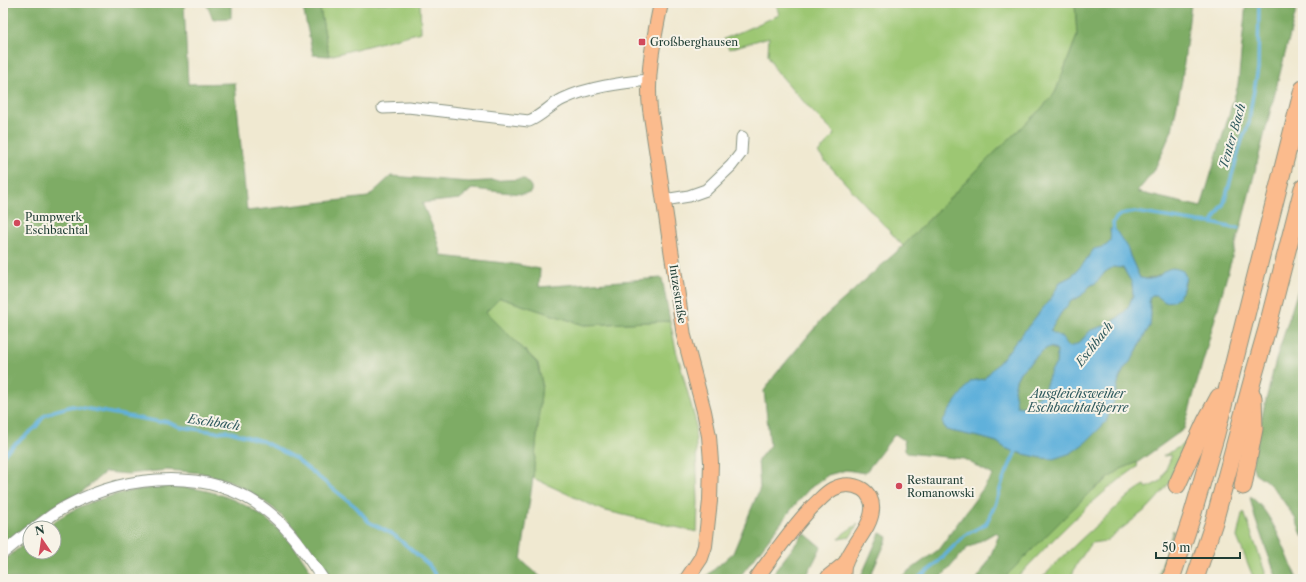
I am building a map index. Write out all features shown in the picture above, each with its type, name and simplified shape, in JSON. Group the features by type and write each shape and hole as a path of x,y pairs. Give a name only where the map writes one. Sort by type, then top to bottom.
{"highway":[{"path":"1171,579 1205,471 1231,376 1303,89"},
{"path":"1195,579 1214,522 1267,329 1303,188"},
{"path":"1177,484 1206,421 1231,376"},
{"path":"1243,486 1254,429 1253,378"}],"main road":[{"name":"Intzestraße","path":"661,3 648,80 650,109 684,336 704,411 711,462 710,501 705,546 701,558 688,579"},
{"path":"756,579 784,538 824,495 840,486 854,486 862,489 867,494 872,503 873,509 871,516 844,564 827,579"},
{"path":"843,579 844,564"}],"street":[{"path":"383,108 408,107 529,121 535,119 556,102 565,98 611,85 648,80"},
{"path":"664,200 696,194 706,190 731,166 741,152 742,137"},
{"path":"46,520 65,507 93,494 109,489 154,480 180,480 205,483 237,493 271,514 293,537 323,579"},
{"path":"3,553 22,538"}],"green space":[{"path":"3,3 184,3 188,84 235,83 247,211 368,197 391,176 469,182 523,179 531,187 530,193 522,194 472,189 460,199 422,203 437,237 442,256 513,264 540,269 539,287 662,278 670,321 584,325 500,298 486,312 537,363 542,383 533,478 521,560 543,579 329,579 290,524 273,508 252,493 230,481 202,473 167,470 128,474 105,472 82,492 51,508 35,520 22,520 22,530 3,544"},
{"path":"206,3 231,3 231,18 213,19"},
{"path":"302,3 319,3 329,56 313,55"},
{"path":"319,3 420,3 421,32 329,56"},
{"path":"776,3 1075,3 1077,36 1055,93 1041,109 990,157 903,246 818,153 835,134 811,110 775,69 768,55 769,37 729,49 724,39 779,15"},
{"path":"1075,3 1191,3 1182,80 1172,130 1154,171 1137,192 1201,207 1238,85 1246,3 1298,3 1242,222 1184,429 1138,462 1121,469 1089,493 1004,579 977,579 988,562 999,535 996,532 966,549 938,579 898,579 938,550 993,475 964,459 907,453 904,440 895,434 865,473 846,470 828,475 809,489 794,506 738,579 703,579 733,553 760,488 758,460 770,445 764,391 775,375 824,317 903,246 990,157 1041,109 1055,93 1077,36","holes":["1110,229 1128,249 1140,278 1149,279 1168,269 1186,277 1185,282 1178,297 1170,301 1165,302 1157,296 1150,297 1150,326 1133,358 1124,369 1119,379 1114,401 1106,422 1086,442 1053,459 1015,452 1005,448 997,442 946,430 971,381 984,379 1052,297 1060,282 1072,276 1094,249 1106,246 1110,242"]},
{"path":"1113,267 1123,268 1132,283 1133,295 1129,305 1123,314 1107,325 1091,330 1079,343 1070,347 1050,331 1061,313 1071,301 1081,296 1090,286 1097,282 1105,272"},
{"path":"1303,274 1303,537 1295,518 1277,492 1265,480 1255,473 1252,464 1276,360"},
{"path":"500,298 584,325 670,321 676,350 695,419 698,502 697,532 602,510 533,478 542,383 538,363 485,312"},
{"path":"1049,347 1057,351 1056,364 1051,371 1043,393 1030,404 1022,407 1016,406 1014,390 1016,380 1020,372 1041,352"},
{"path":"1188,442 1173,478 1148,508 1106,541 1091,543 1077,564 1070,579 1041,579 1130,495 1145,485 1147,488 1161,481 1172,455 1163,456"},
{"path":"1138,462 1137,467 1089,505 1016,579 1004,579 1089,493 1121,469"},
{"path":"169,486 204,490 221,495 252,509 279,530 292,544 316,579 3,579 3,561 22,546 22,560 62,560 62,520 56,520 59,518 88,503 136,490"},
{"path":"1250,497 1258,503 1272,522 1297,579 1277,579 1255,518"},
{"path":"1244,512 1265,572 1264,579 1254,579 1237,537 1242,514"},
{"path":"858,524 850,537 839,539 844,533"},
{"path":"1173,530 1174,531 1159,579 1157,579"},
{"path":"804,533 821,547 805,579 769,579"},
{"path":"880,533 888,537 869,579 860,579"}],"water":[{"name":"Ausgleichsweiher Eschbachtalsperre","path":"1110,229 1115,229 1128,249 1140,278 1155,278 1172,268 1183,271 1186,277 1182,292 1173,301 1165,302 1157,296 1150,297 1150,326 1133,358 1124,369 1119,379 1114,401 1106,422 1086,442 1071,453 1053,459 1015,452 1005,448 997,442 946,430 942,422 971,381 984,379 1052,297 1060,282 1072,276 1094,249 1106,246 1110,242","holes":["1113,267 1123,268 1132,283 1133,295 1129,305 1123,314 1107,325 1091,330 1079,343 1070,347 1065,343 1063,338 1050,331 1061,313 1071,301 1081,296 1090,286 1097,282 1105,272","1049,347 1057,351 1056,364 1051,371 1043,393 1030,404 1022,407 1017,406 1014,390 1016,380 1020,372 1041,352"]}],"waterway":[{"name":"Tenter Bach","path":"1212,223 1224,203 1242,140 1249,123 1258,69 1259,3"},
{"name":"Eschbach","path":"1114,232 1113,223 1117,217 1125,213 1135,212 1238,228"},
{"name":"Eschbach","path":"3,456 8,450 36,427 44,416 54,411 72,406 160,422 165,421 180,427 216,432 227,431 262,441 296,459 356,507 369,522 394,535 429,565 440,579"},
{"name":"Eschbach","path":"917,579 934,566 965,535 986,524 1017,449"}],"place":[{"name":"Großberghausen","path":"642,42"},
{"name":"Pumpwerk Eschbachtal","path":"17,223"},
{"name":"Restaurant Romanowski","path":"899,486"}]}
